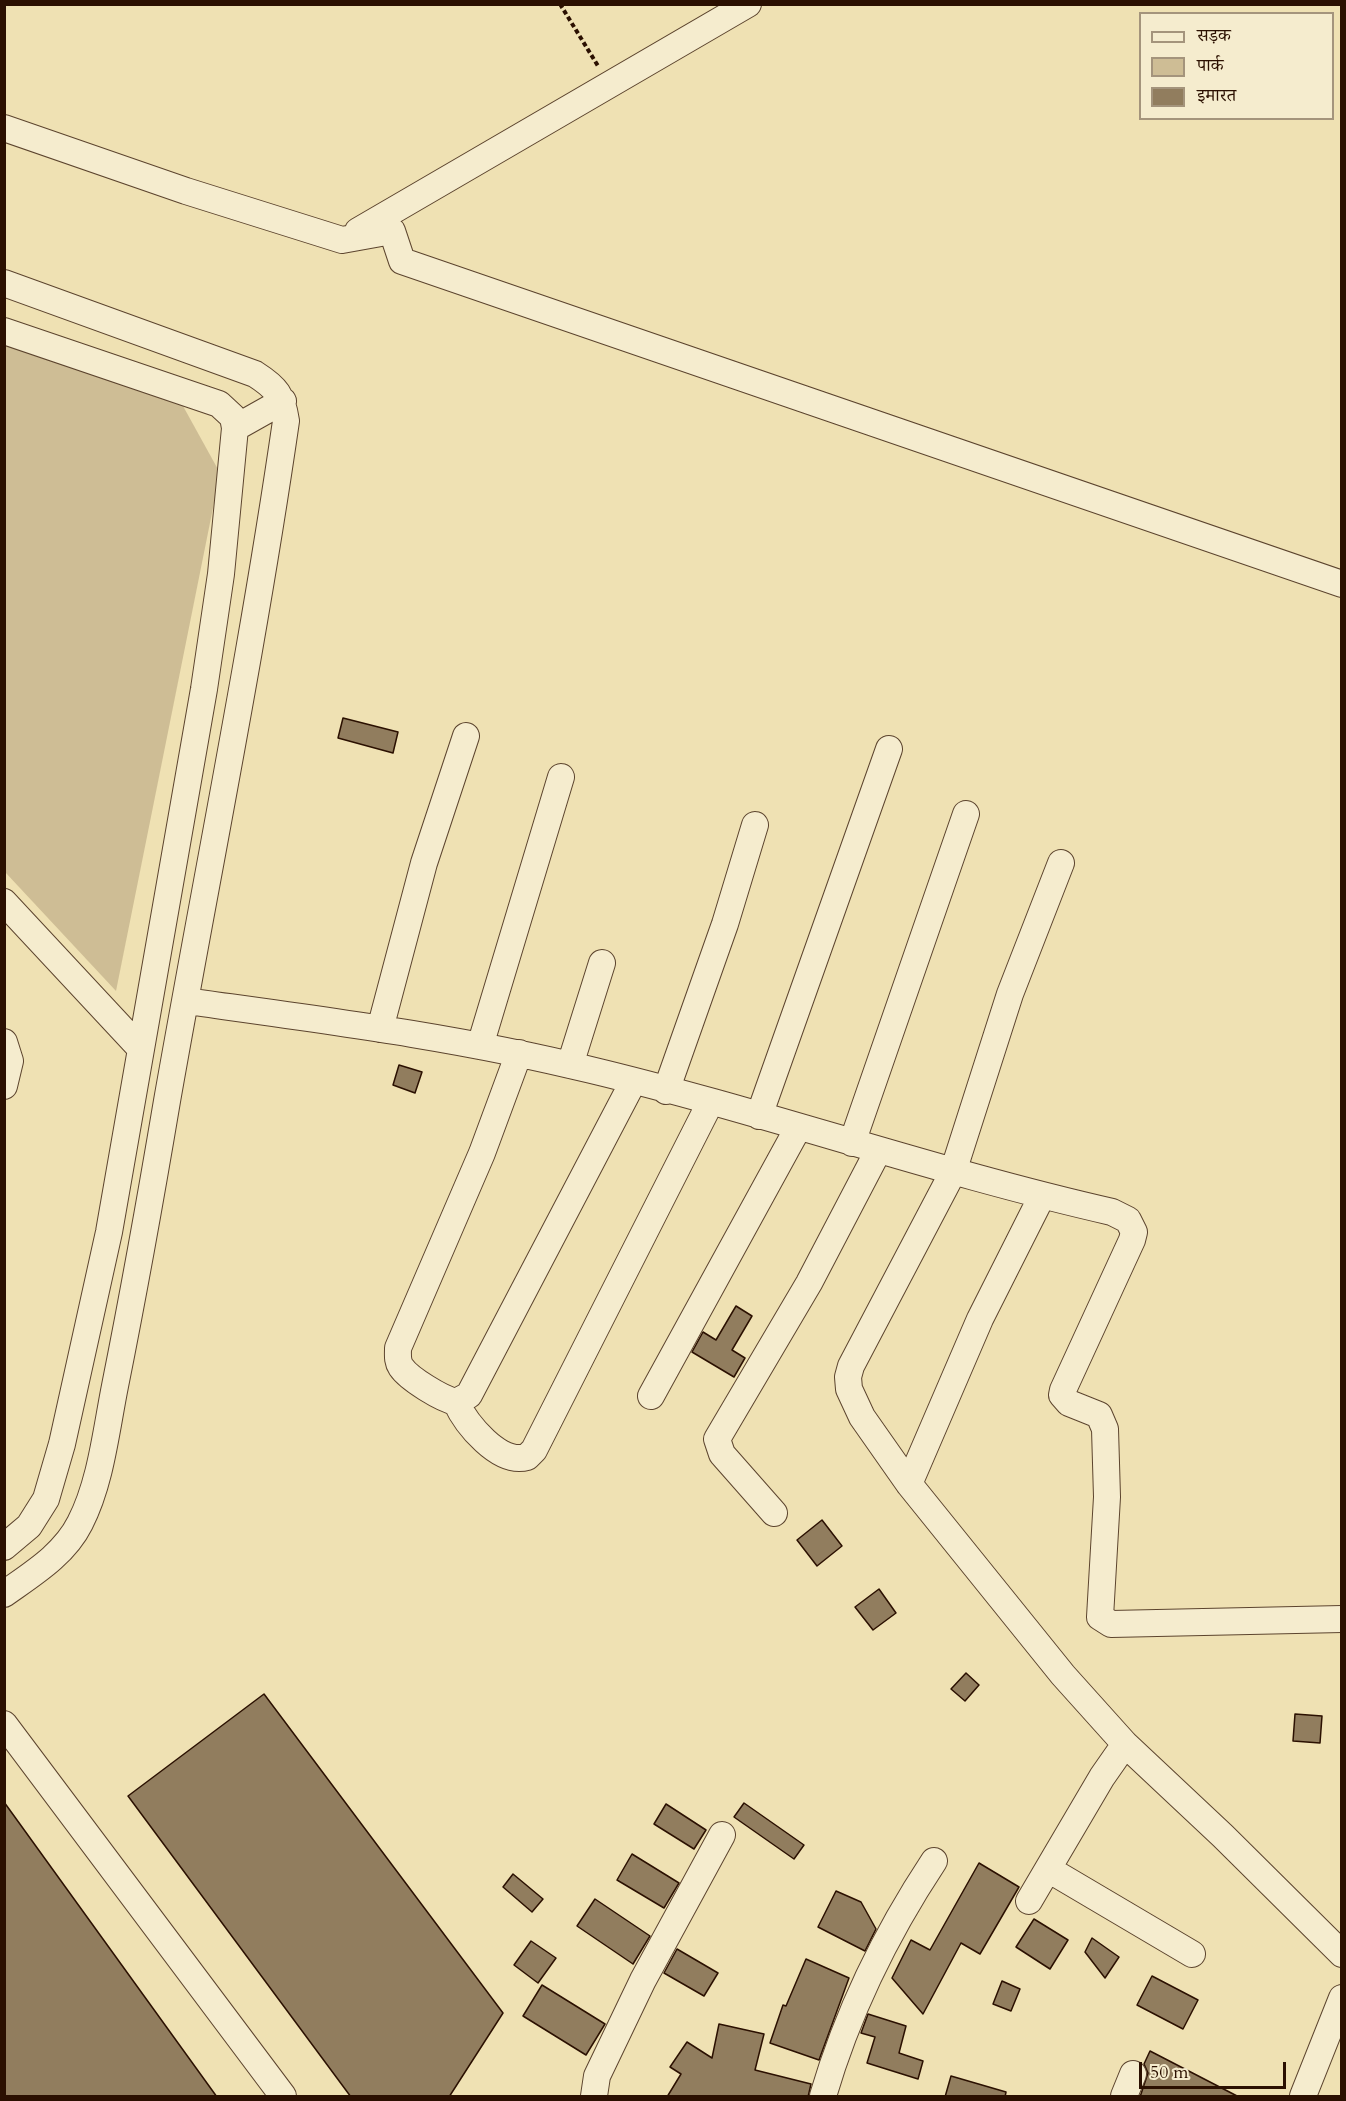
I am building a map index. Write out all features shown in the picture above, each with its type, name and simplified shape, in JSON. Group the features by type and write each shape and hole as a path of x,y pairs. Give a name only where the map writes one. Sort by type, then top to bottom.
{"street":[{"path":"342,240 747,4"},
{"path":"4,128 186,191 342,240 392,231 402,261 1341,584"},
{"path":"4,283 255,374 272,385 283,401 286,421 266,561 143,1247 101,1456 89,1500 73,1536 60,1552 4,1594"},
{"path":"4,331 219,404 233,417 235,428 221,574 206,678 109,1232 62,1444 39,1513 4,1547"},
{"path":"235,428 283,401"},
{"path":"380,1029 424,863 466,736"},
{"path":"759,1116 889,750"},
{"path":"480,1046 561,777"},
{"path":"852,1143 966,814"},
{"path":"666,1091 724,924 755,825"},
{"path":"1061,863 1010,994 952,1172 868,1333 848,1377 852,1400 909,1484 1063,1675 1125,1744 1223,1836 1341,1953"},
{"path":"4,902 140,1047"},
{"path":"570,1065 602,963"},
{"path":"186,1001 380,1029 519,1053 710,1102 952,1172 1112,1212 1128,1220 1134,1232 1062,1395 1070,1403 1099,1415 1105,1429 1107,1497 1100,1617 1111,1624 1341,1619"},
{"path":"4,1042 10,1061 4,1086"},
{"path":"519,1053 482,1153 398,1348 398,1358 405,1372 446,1400 456,1402 469,1395 633,1082"},
{"path":"456,1402 469,1427 510,1457 527,1457 534,1450 710,1102"},
{"path":"651,1396 798,1128"},
{"path":"774,1513 722,1454 717,1439 809,1282 878,1151"},
{"path":"909,1484 980,1319 1042,1196"},
{"path":"4,1724 283,2097"},
{"path":"1029,1901 1125,1744"},
{"path":"594,2097 597,2076 644,1980 722,1834"},
{"path":"823,2097 847,2022 872,1967 897,1917 934,1861"},
{"path":"1048,1869 1191,1954"},
{"path":"1303,2097 1341,1998"}],"path":[{"path":"560,4 609,85"}],"green space":[{"path":"5,345 183,406 220,473 116,991 5,872"}],"building":[{"path":"343,718 398,732 393,753 338,738"},
{"path":"399,1065 422,1072 415,1093 393,1085"},
{"path":"736,1306 752,1316 732,1350 745,1358 734,1377 692,1352 703,1332 716,1340"},
{"path":"822,1520 842,1546 817,1566 797,1540"},
{"path":"879,1589 896,1613 873,1630 855,1607"},
{"path":"966,1673 979,1685 965,1701 951,1689"},
{"path":"264,1694 503,2013 449,2097 351,2097 128,1796"},
{"path":"1295,1714 1322,1716 1320,1743 1293,1741"},
{"path":"4,1802 217,2097 4,2097"},
{"path":"744,1803 804,1845 794,1859 734,1817"},
{"path":"666,1804 706,1830 694,1849 654,1824"},
{"path":"632,1854 679,1883 664,1908 617,1880"},
{"path":"979,1863 1019,1887 980,1954 961,1943 923,2014 892,1978 911,1940 930,1950"},
{"path":"513,1874 543,1899 532,1912 503,1887"},
{"path":"836,1891 861,1902 876,1929 865,1951 818,1927"},
{"path":"595,1899 650,1936 633,1964 577,1926"},
{"path":"1034,1919 1068,1940 1050,1969 1016,1947"},
{"path":"1092,1938 1119,1957 1105,1978 1085,1952"},
{"path":"531,1941 556,1958 538,1983 514,1965"},
{"path":"677,1949 718,1973 704,1996 664,1973"},
{"path":"806,1959 849,1978 819,2060 770,2043 783,2005 786,2006"},
{"path":"1152,1976 1198,2000 1183,2029 1137,2005"},
{"path":"1002,1981 1020,1989 1011,2011 993,2004"},
{"path":"542,1985 605,2024 586,2055 523,2016"},
{"path":"868,2014 906,2026 899,2053 923,2061 918,2079 867,2063 875,2037 861,2033"},
{"path":"719,2024 764,2034 755,2070 811,2084 808,2097 667,2097 681,2074 670,2067 687,2042 712,2058"},
{"path":"1150,2051 1239,2097 1140,2097 1148,2073 1144,2064"},
{"path":"951,2076 1006,2092 1005,2097 945,2097"}]}
